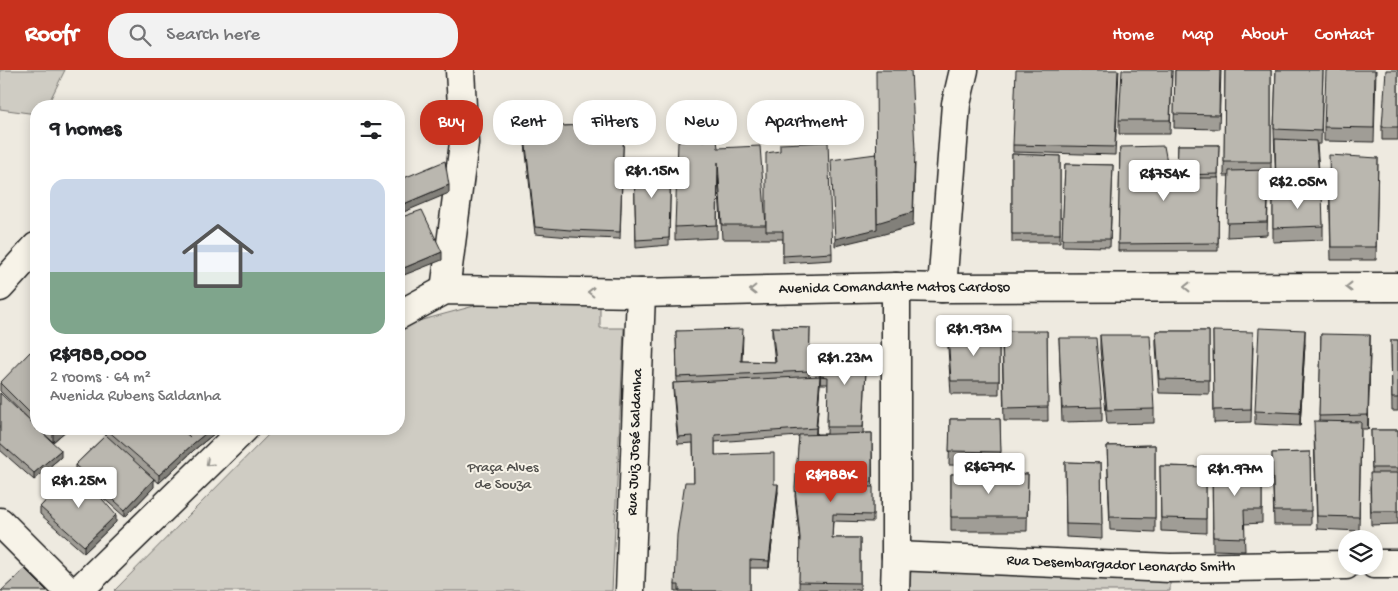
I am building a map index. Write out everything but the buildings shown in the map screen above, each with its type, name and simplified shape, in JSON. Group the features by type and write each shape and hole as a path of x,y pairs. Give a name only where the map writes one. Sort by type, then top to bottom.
{"street":[{"path":"445,290 464,143 460,70"},
{"path":"942,288 956,104 964,70"},
{"path":"0,287 30,254"},
{"path":"895,591 896,287"},
{"name":"Avenida Comandante Matos Cardoso","path":"405,311 445,290 641,293 896,287 1398,287"},
{"name":"Rua Juiz José Saldanha","path":"630,591 641,293"},
{"path":"78,591 238,435"},
{"path":"0,522 69,591"},
{"name":"Rua Desembargador Leonardo Smith","path":"896,556 1170,579 1338,566"},
{"path":"1383,564 1398,564"}],"green space":[{"path":"0,70 65,70 50,100 30,100 30,113 0,109"},
{"name":"Praça Alves de Souza","path":"600,296 600,328 624,328 612,591 114,591 268,435 405,435 405,328 411,323 500,299"},
{"path":"1170,568 1170,591 910,591 911,569"}]}
